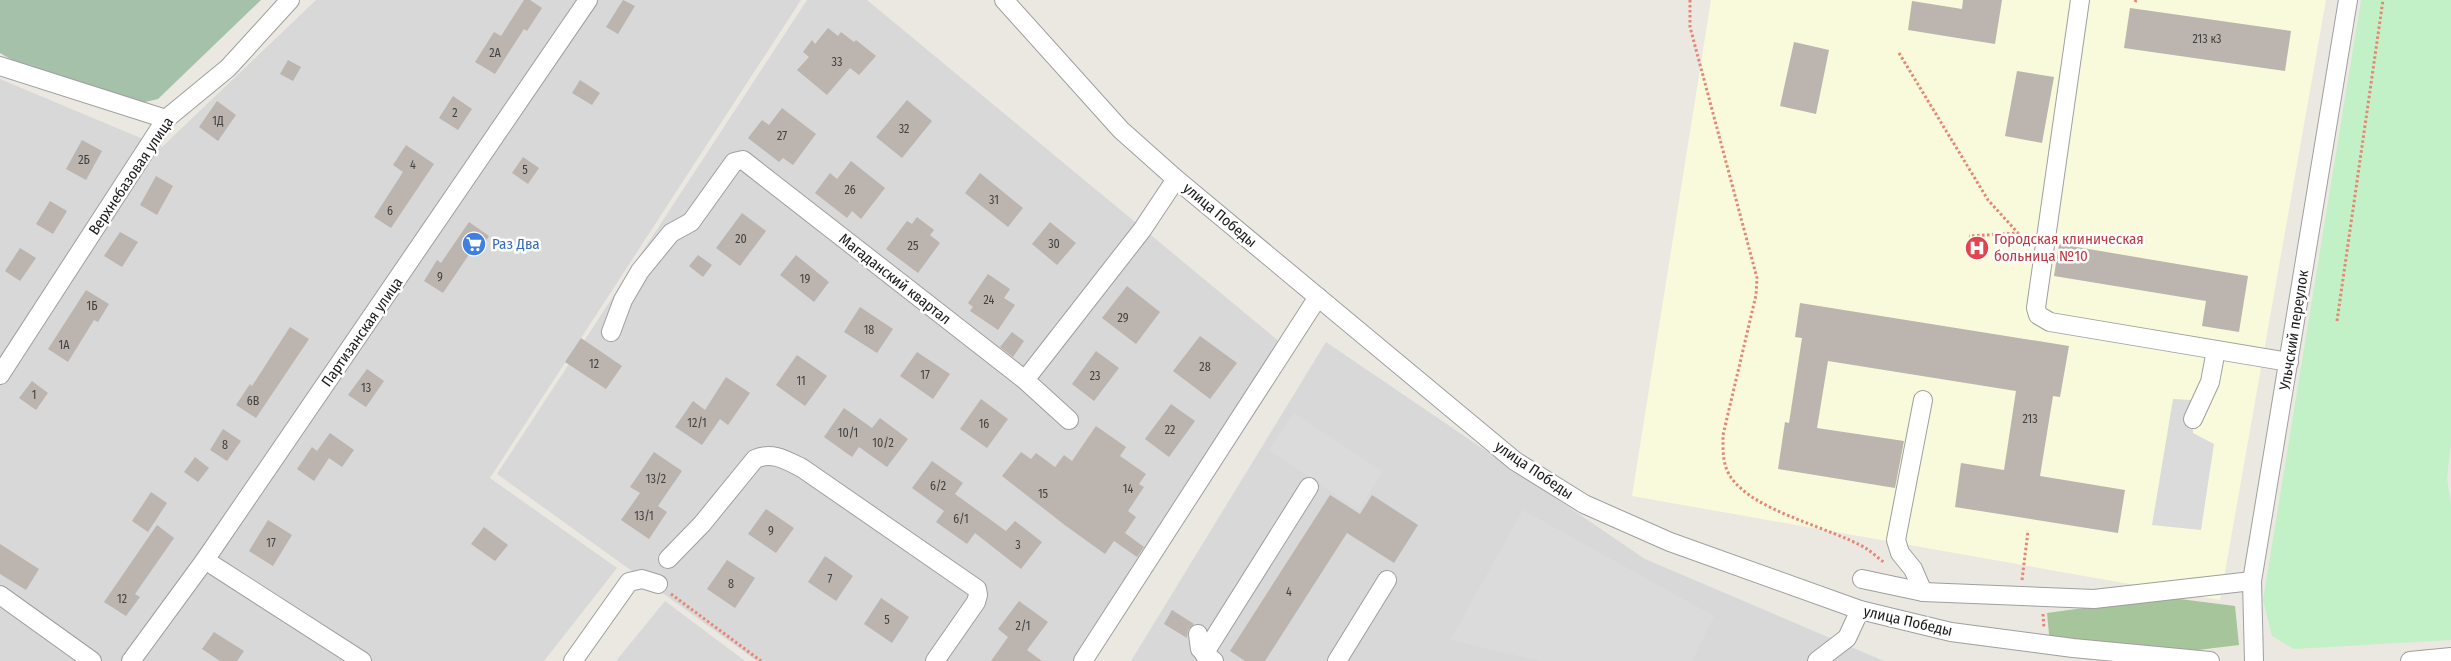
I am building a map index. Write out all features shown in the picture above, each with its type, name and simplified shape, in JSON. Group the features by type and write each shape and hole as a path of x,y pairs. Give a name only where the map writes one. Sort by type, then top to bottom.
{"street":[{"name":"Верхнебазовая улица","path":"0,375 166,119 228,68 290,0"},
{"name":"Партизанская улица","path":"131,661 205,560 588,0"},
{"name":"улица Победы","path":"1004,0 1121,130 1176,179 1515,461 1584,504 1670,542 1860,610 1951,632 2073,654 2210,661"},
{"path":"2080,0 2036,308 2038,315 2050,322 2289,362"},
{"name":"Ульчский переулок","path":"2254,661 2252,581 2348,0"},
{"path":"0,66 166,119"},
{"name":"Магаданский квартал","path":"611,332 623,300 655,251 671,233 691,222 734,162 743,160 1025,380"},
{"path":"1069,420 1025,380 1142,230 1176,179"},
{"path":"1082,661 1318,297"},
{"path":"2193,419 2210,382 2216,350"},
{"path":"1923,592 1913,569 1900,552 1896,540 1924,400"},
{"path":"668,559 702,524 755,459 764,454 783,459 802,468 977,589 976,602 934,661"},
{"path":"1198,634 1198,644 1209,658 1308,486"},
{"path":"205,560 362,661"},
{"path":"573,661 630,582 642,579 658,584"},
{"path":"1862,579 1923,592 2094,600 2252,581"},
{"path":"1337,661 1386,580"},
{"path":"0,595 92,661"},
{"path":"1839,661 1860,610"},
{"path":"1817,661 1848,638"},
{"path":"2410,661 2451,657"}],"path":[{"path":"1690,0 1690,27 1757,278 1756,295 1723,435 1723,454 1726,467 1731,477 1742,489 1757,499 1866,549 1888,565"},
{"path":"2337,321 2383,0"},
{"path":"1899,53 1988,200 2018,233 1969,236"},
{"path":"2020,597 2028,531"},
{"path":"658,584 761,661"}],"shaded area":[{"path":"0,0 261,0 158,99 141,103 117,98 12,60 0,53"},
{"path":"316,0 801,0 490,478 617,568 544,661 0,661 0,79 162,147"},
{"path":"807,0 867,0 1280,342 1076,661 757,661 497,474"},
{"name":"Городская клиническая больница №10","path":"1711,0 2326,0 2220,600 1632,496"},
{"path":"1326,342 1645,559 1884,661 1131,661"},
{"path":"2173,399 2192,400 2193,433 2214,444 2201,530 2152,525"},
{"path":"1294,413 1383,472 1358,510 1269,450"},
{"path":"1523,510 1714,616 1692,661 1540,661 1450,640"},
{"path":"2164,597 2235,606 2239,645 2189,651 2050,645 2047,613"},
{"path":"665,601 745,661 616,661"}],"green space":[{"path":"2361,0 2451,0 2451,442 2447,478 2451,504 2451,640 2294,649 2272,636 2263,600"}],"building":[{"path":"524,0 530,0 542,8 527,31 524,29 495,74 475,62 494,32 501,36"},
{"path":"623,0 635,6 618,34 606,27"},
{"path":"1963,0 2002,0 1995,44 1908,30 1912,1 1962,9"},
{"path":"2130,8 2291,31 2285,71 2124,48"},
{"path":"828,28 838,36 841,32 854,42 856,40 876,56 859,75 850,68 827,95 797,70 809,57 803,52 812,40 815,44"},
{"path":"1794,42 1829,50 1816,114 1780,106"},
{"path":"288,60 301,67 293,81 280,74"},
{"path":"2017,71 2054,77 2042,143 2005,136"},
{"path":"580,80 600,93 592,105 572,93"},
{"path":"453,96 472,109 458,130 439,118"},
{"path":"907,100 932,121 902,158 876,137"},
{"path":"217,101 236,115 218,141 199,127"},
{"path":"782,108 816,134 793,165 783,158 779,162 748,138 762,120 769,125"},
{"path":"82,140 102,151 86,180 66,169"},
{"path":"406,145 434,164 391,228 374,217 403,172 393,165"},
{"path":"523,157 539,168 528,184 512,173"},
{"path":"851,161 885,188 861,219 852,211 847,218 815,193 830,173 837,179"},
{"path":"980,173 1023,208 1008,227 965,193"},
{"path":"156,176 173,186 157,215 140,205"},
{"path":"50,201 67,211 53,234 36,224"},
{"path":"742,213 766,231 740,266 716,248"},
{"path":"917,217 934,230 930,235 940,243 918,273 886,249 907,221 912,224"},
{"path":"469,222 489,236 475,256 470,253 443,293 424,281 437,260 441,263"},
{"path":"1050,222 1076,243 1057,265 1032,244"},
{"path":"120,232 138,242 122,267 104,256"},
{"path":"2059,244 2248,276 2239,332 2202,326 2206,301 2054,276"},
{"path":"20,248 36,258 20,281 5,271"},
{"path":"698,255 712,265 703,277 689,266"},
{"path":"796,255 829,282 814,302 780,275"},
{"path":"988,274 1010,289 1004,298 1015,305 998,330 970,311 973,307 968,303"},
{"path":"1127,286 1160,312 1136,344 1102,318"},
{"path":"86,290 109,304 98,322 94,320 68,362 48,349"},
{"path":"1800,303 2069,346 2060,397 2053,396 2040,476 2125,490 2118,533 1955,507 1961,463 2004,470 2016,391 1828,361 1817,428 1904,441 1895,488 1778,469 1785,422 1789,423 1802,338 1795,337"},
{"path":"860,307 893,329 877,353 844,332"},
{"path":"290,327 309,339 256,418 236,405 250,384 252,386"},
{"path":"1012,332 1024,341 1013,357 1000,347"},
{"path":"1200,336 1237,363 1210,399 1173,371"},
{"path":"581,338 622,366 606,389 565,362"},
{"path":"1096,351 1119,368 1094,401 1072,384"},
{"path":"917,352 950,374 933,399 900,376"},
{"path":"797,355 827,376 805,406 776,385"},
{"path":"367,369 384,381 366,407 348,395"},
{"path":"726,377 750,393 728,425 720,419 702,445 675,427 693,401 705,410"},
{"path":"32,381 48,393 36,410 19,398"},
{"path":"981,399 1008,419 987,448 960,429"},
{"path":"1171,404 1195,421 1169,457 1145,439"},
{"path":"844,408 872,428 880,418 908,439 887,467 859,447 852,457 824,437"},
{"path":"1096,426 1126,447 1120,456 1146,474 1139,484 1144,487 1128,511 1136,517 1125,533 1144,547 1137,557 1114,541 1105,554 1002,476 1021,452 1031,459 1036,453 1055,467 1064,455 1072,461"},
{"path":"223,429 241,441 227,461 210,450"},
{"path":"330,433 354,450 342,467 329,458 314,481 297,469 312,447 317,451"},
{"path":"654,452 682,471 658,506 667,512 649,539 621,520 640,493 630,487"},
{"path":"195,457 209,468 198,482 184,472"},
{"path":"932,461 963,483 955,494 1006,531 1015,521 1042,542 1021,569 975,533 967,544 936,522 944,511 912,488"},
{"path":"151,492 167,503 148,532 132,521"},
{"path":"1330,495 1360,514 1372,495 1418,525 1394,563 1347,533 1265,661 1245,661 1230,651"},
{"path":"766,509 794,528 776,553 748,534"},
{"path":"268,520 292,535 273,566 249,551"},
{"path":"157,525 174,538 135,594 140,597 126,616 104,602"},
{"path":"484,527 508,545 495,561 471,544"},
{"path":"0,544 39,569 26,590 0,574"},
{"path":"825,556 853,576 836,601 808,582"},
{"path":"727,560 755,578 735,608 707,589"},
{"path":"881,598 909,617 892,643 864,624"},
{"path":"1019,601 1048,622 1027,650 1042,661 991,661 1008,637 998,629"},
{"path":"1172,610 1194,624 1188,630 1187,638 1164,624"},
{"path":"214,632 244,651 237,661 220,661 202,649"}],"place":[{"name":"Раз Два","path":"474,244"},
{"name":"Городская клиническая больница №10","path":"1977,248"}]}
